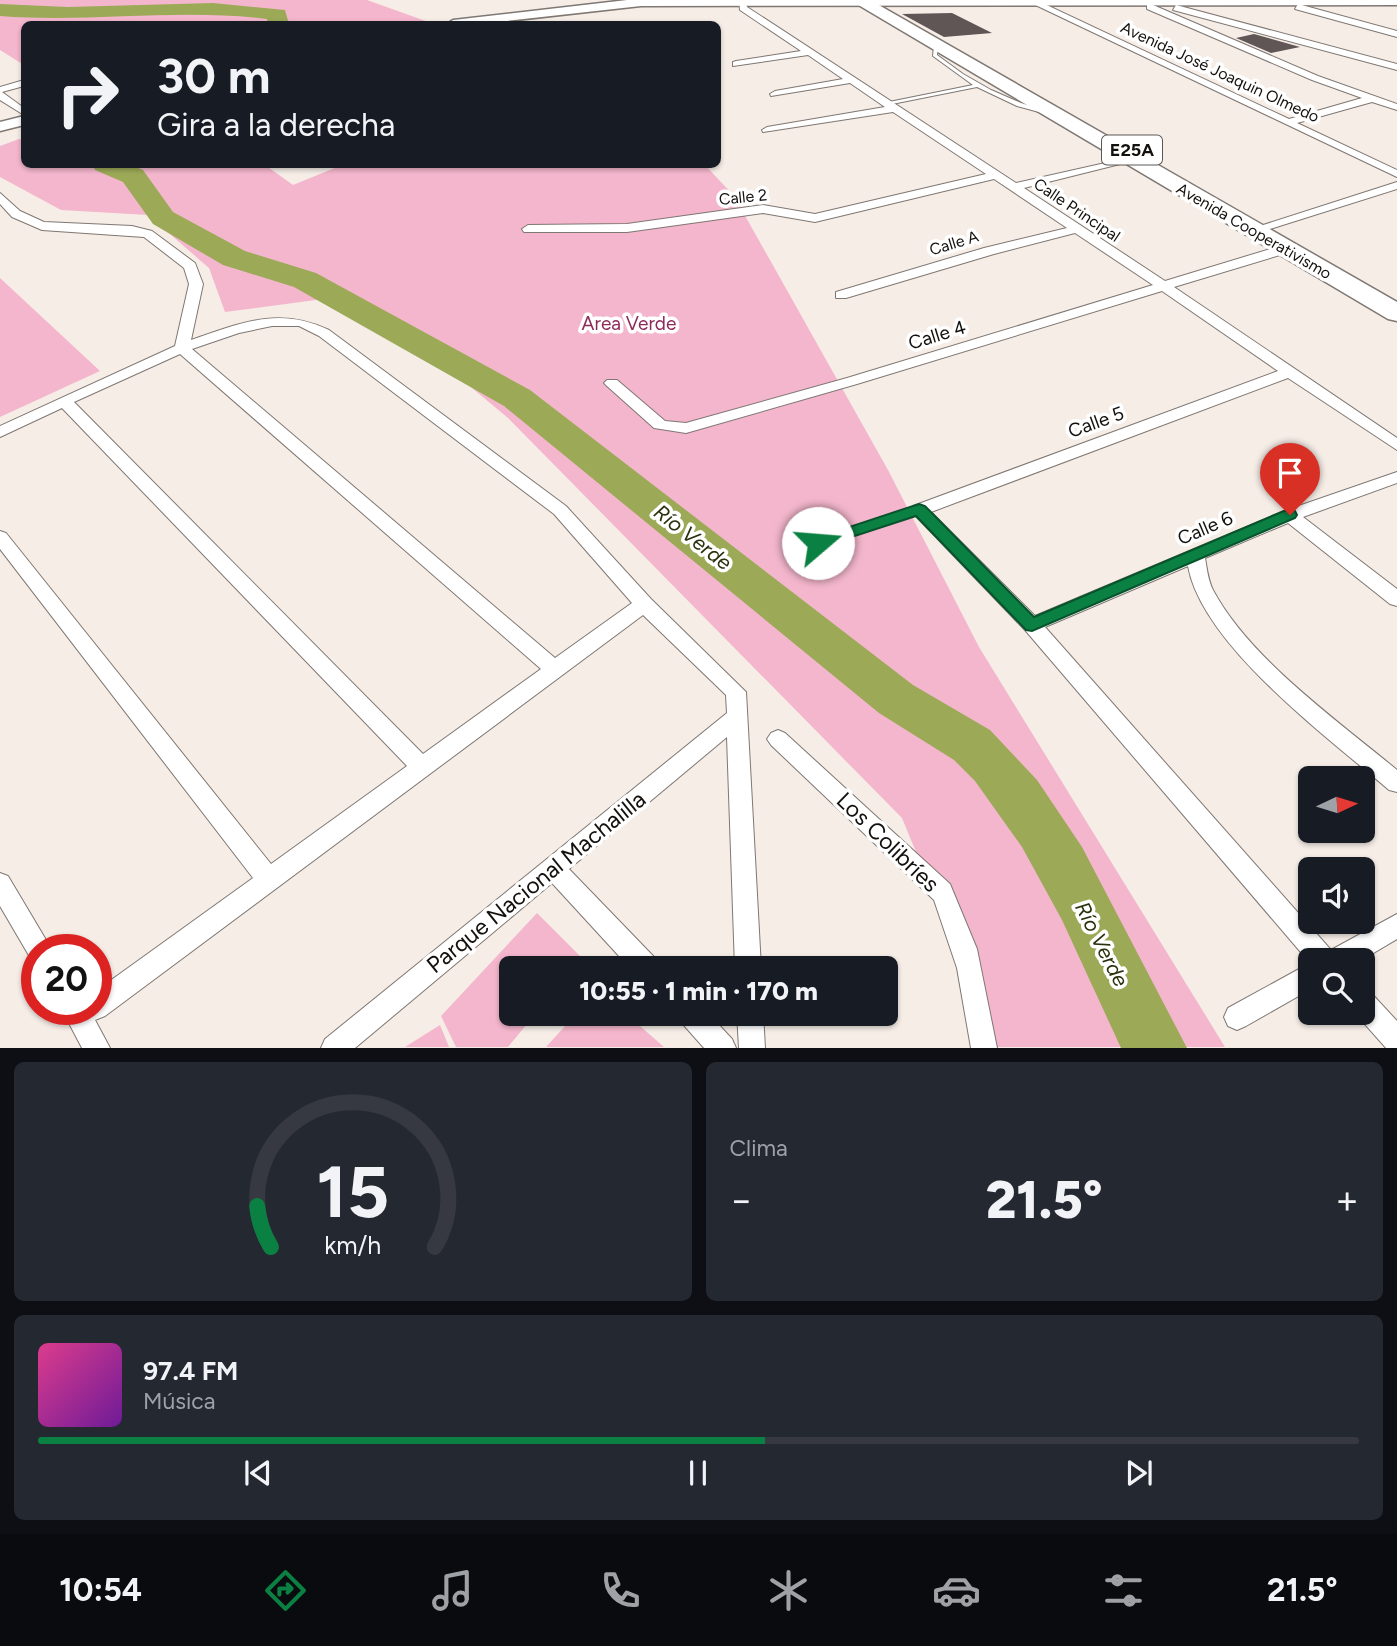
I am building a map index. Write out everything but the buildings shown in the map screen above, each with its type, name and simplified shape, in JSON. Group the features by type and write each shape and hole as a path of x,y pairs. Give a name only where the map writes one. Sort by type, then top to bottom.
{"highway":[{"name":"Avenida Cooperativismo","path":"876,4 936,47 1397,313"},
{"name":"Avenida Cooperativismo","path":"876,4 1266,226 1397,297"}],"main road":[{"path":"477,21 616,4 1228,0 1396,2"},
{"path":"1035,3 1176,8 1298,7 1396,2"},
{"path":"520,21 613,9 876,4"},
{"path":"0,120 21,113"},
{"path":"0,127 21,121"}],"street":[{"name":"Avenida José Joaquin Olmedo","path":"1035,3 1397,174"},
{"name":"Calle Principal","path":"742,5 1397,445"},
{"path":"1150,7 1301,73 1397,107"},
{"path":"1298,7 1397,34"},
{"path":"1176,8 1397,67"},
{"path":"736,64 810,52"},
{"path":"775,94 853,80"},
{"path":"21,84 0,92 21,110"},
{"path":"1289,122 1371,99"},
{"path":"766,130 892,106"},
{"path":"1015,187 1128,159"},
{"name":"Calle 2","path":"528,229 627,228 764,209 815,218 997,175"},
{"path":"1266,226 1397,186"},
{"path":"0,197 16,214 32,223 132,230 160,240 190,266 196,284 182,348"},
{"name":"Calle A","path":"841,295 989,251 1077,229"},
{"name":"Calle 4","path":"612,383 660,425 686,428 1285,249"},
{"path":"0,432 182,348 251,325 277,321 300,323 324,333 560,510 645,604 736,692 748,956"},
{"path":"182,348 553,668"},
{"name":"Calle 5","path":"919,510 1287,373"},
{"path":"65,402 422,767"},
{"name":"Calle 6","path":"1032,625 1290,515 1397,477"},
{"path":"919,510 1032,625 1313,948"},
{"path":"1290,515 1397,599"},
{"path":"0,537 269,880"},
{"path":"1195,555 1203,590 1246,647 1300,701 1397,783"},
{"path":"112,992 269,880 553,668 645,604"},
{"name":"Parque Nacional Machalilla","path":"334,1048 738,716"},
{"name":"Los Colibríes","path":"778,739 942,892 956,919 973,981 984,1048"},
{"path":"553,868 636,956"},
{"path":"0,884 30,934"},
{"path":"1359,948 1397,926"},
{"path":"1237,1017 1298,982"},
{"path":"1375,1016 1397,1040"},
{"path":"90,1025 97,1048"},
{"path":"702,1026 723,1048"},
{"path":"751,1026 752,1048"}],"lane":[{"path":"936,47 935,55 978,85 1024,108 1051,114"},
{"path":"892,106 978,85"},
{"path":"818,543 919,510"}],"green space":[{"path":"0,0 367,0 426,21 21,21 21,63 0,50"},
{"name":"Area Verde","path":"21,139 21,168 269,168 293,185 335,168 708,168 734,196 888,470 979,647 1225,1047 996,1047 902,818 508,418 411,337 338,297 225,312 209,268 148,215 61,210 0,177 0,146"},
{"path":"0,278 100,371 0,417"},
{"path":"537,913 580,956 499,956 499,1026 525,1026 508,1047 456,1047 441,1016"},
{"path":"440,1025 449,1047 405,1047"},
{"path":"565,1026 640,1026 664,1047 546,1047"}],"waterway":[{"name":"Río Verde","path":"0,10 68,13 178,9 247,10 278,14 278,21"},
{"name":"Río Verde","path":"114,168 133,176 163,218 234,258 305,280 517,398 896,699 948,728 983,754 1018,797 1062,865 1155,1048"}],"route":[{"path":"818,543 919,510 1032,625 1290,515"}]}
